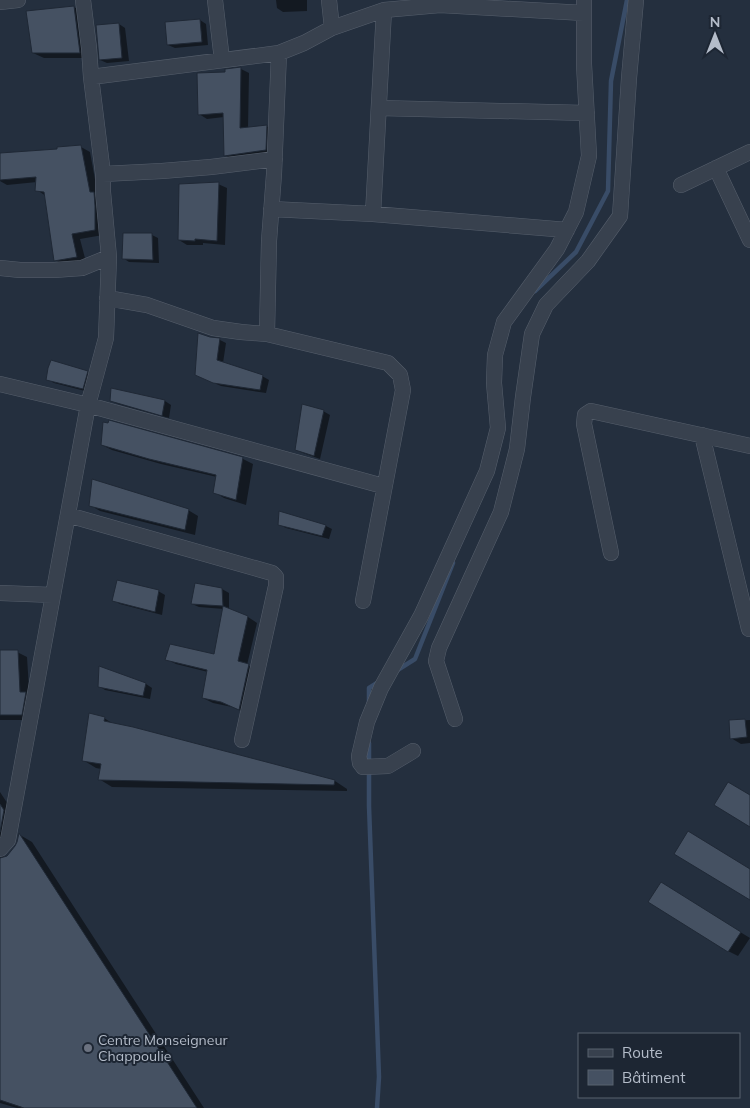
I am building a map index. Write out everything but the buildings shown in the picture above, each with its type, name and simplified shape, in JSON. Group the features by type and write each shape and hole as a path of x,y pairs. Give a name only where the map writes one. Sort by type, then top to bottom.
{"street":[{"path":"0,2 18,0"},
{"path":"0,849 8,840 88,405 106,338 109,256 103,174 83,0"},
{"path":"214,0 222,60"},
{"path":"329,0 332,28"},
{"path":"455,719 436,661 439,648 501,512 517,450 532,334 546,305 588,261 620,216 628,78 636,0"},
{"path":"91,77 280,52 304,43 332,28 384,10 440,2 584,7 584,64 589,156 576,212 557,249 504,322 496,355 494,383 498,428 487,471 421,616 381,688 367,722 359,756 360,763 363,767 388,766 412,751"},
{"path":"373,214 384,10"},
{"path":"267,334 269,242 280,52"},
{"path":"379,108 587,114"},
{"path":"681,185 750,152"},
{"path":"103,174 211,167 275,158"},
{"path":"716,168 750,240"},
{"path":"271,209 373,214 567,230"},
{"path":"0,268 54,270 82,268 109,256"},
{"path":"107,298 147,305 213,328 267,334 388,363 400,374 402,390 363,600"},
{"path":"0,384 88,405 383,486"},
{"path":"611,553 584,424 585,415 591,411 750,446"},
{"path":"702,435 749,629"},
{"path":"68,515 272,573 276,578 276,586 242,740"},
{"path":"0,593 53,594"}],"waterway":[{"path":"535,291 576,252 608,191 611,81 627,0"},
{"path":"396,671 415,659 453,563"},
{"path":"369,703 369,688 377,683"},
{"path":"369,743 369,806 379,1077 377,1108"}],"place":[{"name":"Centre Monseigneur Chappoulie","path":"88,1048"}]}
